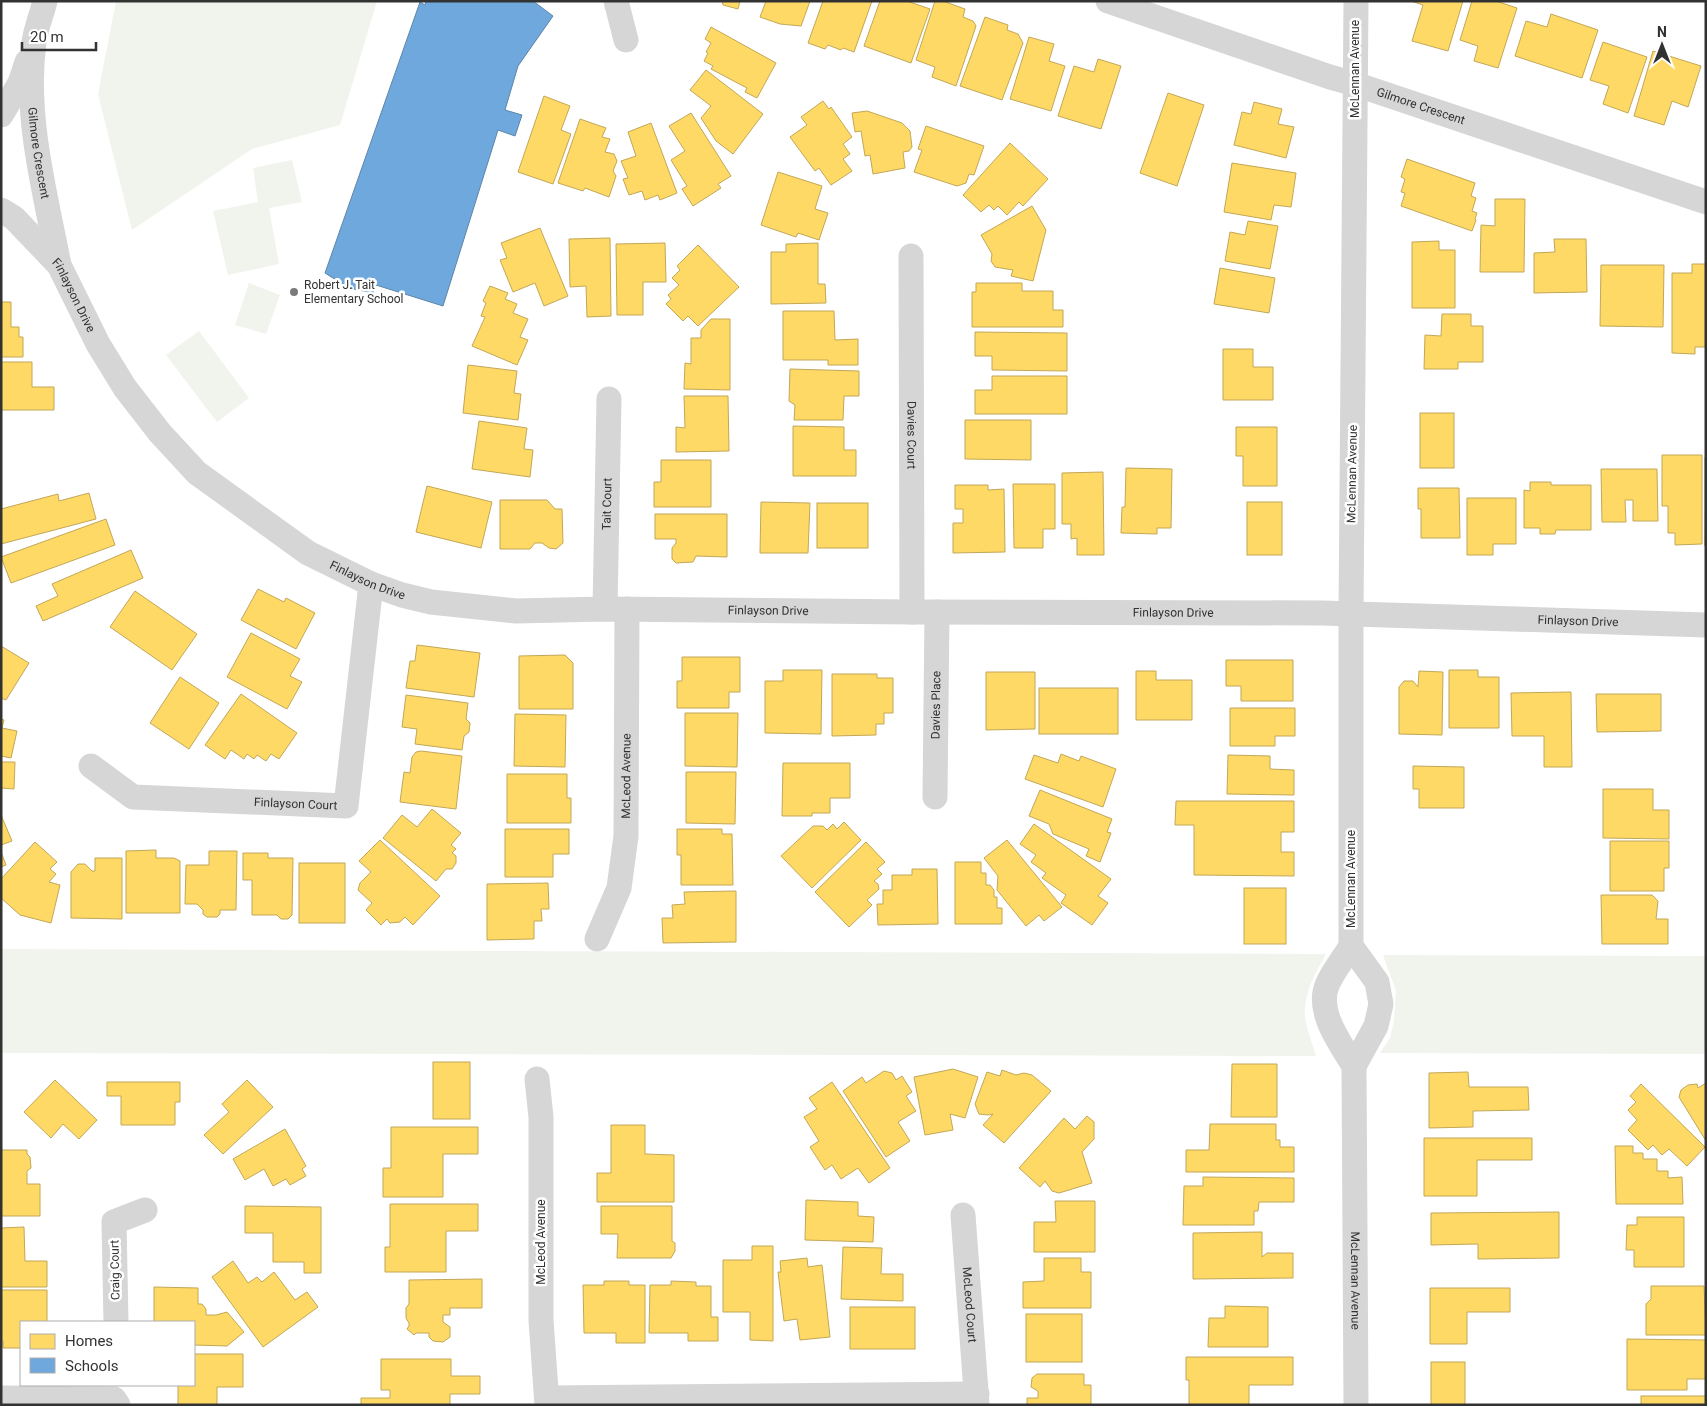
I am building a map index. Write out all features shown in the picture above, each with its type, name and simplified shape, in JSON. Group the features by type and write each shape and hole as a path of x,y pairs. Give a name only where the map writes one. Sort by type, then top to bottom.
{"street":[{"name":"Gilmore Crescent","path":"1,115 20,83 45,1"},
{"path":"616,1 626,40"},
{"name":"Gilmore Crescent","path":"1108,1 1330,78 1355,84 1706,202"},
{"name":"McLennan Avenue","path":"1354,1066 1329,1023 1325,1004 1327,984 1351,946 1351,614 1356,1"},
{"name":"Gilmore Crescent","path":"34,41 32,102 39,162 59,265"},
{"name":"Finlayson Drive","path":"1,210 14,218 59,265 98,344 125,388 160,433 196,474 308,553 371,584 402,595 431,602 516,611 616,609 1351,614 1706,625"},
{"name":"Davies Court","path":"911,256 912,612"},
{"name":"Tait Court","path":"608,399 616,609"},
{"name":"Finlayson Court","path":"91,766 133,797 346,806 371,584"},
{"name":"McLeod Avenue","path":"597,939 619,888 626,836 616,609"},
{"name":"Davies Place","path":"935,797 937,612"},
{"name":"McLennan Avenue","path":"1351,946 1377,982 1381,1004 1376,1026 1354,1066 1356,1405"},
{"name":"McLeod Avenue","path":"537,1079 541,1117 541,1320 547,1401"},
{"name":"Craig Court","path":"116,1321 114,1222 145,1210"},
{"name":"McLeod Court","path":"547,1401 977,1399 963,1215"},
{"path":"1,1398 115,1396"}],"shaded area":[{"path":"116,1 377,1 340,125 252,149 132,230 98,94"},
{"path":"292,160 302,202 269,208 279,264 228,275 213,211 258,202 253,168"},
{"path":"249,283 280,295 266,334 235,325"},
{"path":"199,331 249,398 217,422 166,355"},
{"path":"1,949 1326,954 1311,984 1305,1009 1307,1027 1316,1056 1,1053"},
{"path":"1383,955 1706,956 1706,1054 1380,1053 1390,1038 1394,1021 1396,991"}],"building: Homes":[{"path":"722,1 740,1 738,9 723,5"},
{"path":"766,1 810,1 801,26 780,24 760,17"},
{"path":"823,1 872,1 854,52 828,45 825,49 808,43"},
{"path":"880,1 907,1 930,9 911,63 864,46"},
{"path":"935,1 943,1 965,9 963,17 973,21 976,26 956,86 932,77 935,67 916,60"},
{"path":"1411,1 1463,1 1448,51 1412,41 1423,5"},
{"path":"1472,1 1496,1 1517,8 1498,68 1474,61 1478,46 1460,40"},
{"path":"1551,14 1598,30 1582,78 1515,56 1526,21 1547,27"},
{"path":"985,17 1008,25 1007,30 1018,34 1023,43 1002,100 960,86"},
{"path":"711,27 776,63 757,98 745,92 747,88 711,69 713,66 704,61 711,43 705,39"},
{"path":"1029,37 1054,44 1049,61 1065,66 1051,111 1010,99"},
{"path":"1603,42 1647,57 1628,113 1603,104 1609,86 1590,80"},
{"path":"1653,51 1701,66 1688,107 1672,101 1664,125 1634,116"},
{"path":"1098,59 1121,66 1101,129 1058,116 1074,66 1094,72"},
{"path":"706,70 763,114 733,154 716,141 701,118 711,106 690,90"},
{"path":"1168,93 1204,105 1177,186 1140,173"},
{"path":"544,96 570,106 561,130 571,134 553,184 518,172"},
{"path":"823,101 829,109 831,107 852,137 843,144 850,154 843,159 852,171 831,185 819,168 815,171 790,137 807,125 801,117"},
{"path":"1254,102 1282,109 1278,124 1294,127 1286,158 1234,145 1242,112 1251,114"},
{"path":"867,111 902,123 910,131 912,147 909,151 903,152 905,168 873,174 870,155 865,156 861,131 855,132 852,113"},
{"path":"691,113 731,176 718,184 721,188 693,206 682,189 687,186 671,160 685,151 669,126"},
{"path":"580,119 606,128 602,137 610,139 605,152 614,154 617,161 613,171 616,176 609,197 585,188 583,191 558,183"},
{"path":"651,123 677,193 660,200 658,195 645,200 642,191 629,195 623,179 628,178 621,161 636,156 628,132"},
{"path":"926,126 984,146 974,175 969,174 966,183 957,186 914,172 922,150 918,149"},
{"path":"1010,143 1048,179 1023,206 1019,202 1007,215 998,206 994,210 989,205 981,212 963,195"},
{"path":"1407,159 1475,183 1471,196 1476,198 1472,211 1477,213 1472,231 1401,206 1405,193 1401,192 1405,179 1401,177"},
{"path":"1232,163 1296,173 1291,207 1274,205 1271,220 1224,212"},
{"path":"778,172 822,186 815,209 828,213 819,240 798,233 796,237 761,225"},
{"path":"1495,199 1525,199 1524,272 1480,272 1481,225 1495,226"},
{"path":"1032,206 1046,230 1033,281 1011,276 1013,270 995,267 991,261 992,254 981,235"},
{"path":"1248,221 1278,226 1270,269 1225,261 1230,232 1245,235"},
{"path":"540,228 568,296 544,306 535,283 513,292 500,260 507,258 501,243"},
{"path":"610,238 611,316 587,317 586,286 570,287 569,239"},
{"path":"1554,239 1586,239 1587,292 1534,293 1534,253 1555,252"},
{"path":"1439,241 1439,250 1455,250 1455,308 1412,308 1412,242"},
{"path":"665,243 666,282 643,282 643,315 617,315 616,244"},
{"path":"818,243 818,284 825,284 826,303 771,304 771,252 786,252 786,244"},
{"path":"698,245 739,287 698,326 688,316 683,321 666,304 671,299 668,295 679,285 672,278 680,270 677,266"},
{"path":"1692,264 1706,264 1706,347 1695,347 1695,354 1672,353 1672,273 1692,273"},
{"path":"1601,265 1664,265 1663,327 1600,326"},
{"path":"1220,268 1275,278 1269,313 1214,304"},
{"path":"976,283 1022,283 1022,291 1053,291 1053,310 1063,310 1063,327 972,327 972,292 976,292"},
{"path":"490,286 508,293 505,299 517,304 513,313 528,319 520,337 528,340 517,365 472,346 485,317 481,316 486,303 483,301"},
{"path":"1,302 11,302 11,327 19,327 19,337 23,337 23,357 1,357"},
{"path":"783,311 834,311 835,340 858,339 858,365 828,365 828,360 783,360"},
{"path":"1442,314 1471,314 1471,326 1483,326 1483,362 1458,362 1458,369 1424,369 1425,335 1441,336"},
{"path":"711,319 730,319 730,390 684,389 685,363 691,364 691,338 701,338 701,330"},
{"path":"975,332 1067,333 1067,371 992,370 992,356 975,356"},
{"path":"1223,349 1253,349 1253,367 1273,367 1273,400 1223,400"},
{"path":"1,362 32,362 32,387 54,387 54,410 1,410"},
{"path":"468,365 517,371 514,393 521,394 518,420 463,413"},
{"path":"790,369 859,371 859,396 844,396 843,420 794,420 795,405 789,401"},
{"path":"992,376 1067,376 1067,414 975,414 975,390 992,390"},
{"path":"684,396 728,396 729,451 676,452 676,427 685,428"},
{"path":"1420,413 1454,413 1454,468 1420,468"},
{"path":"965,420 1031,420 1031,460 965,459"},
{"path":"479,421 527,428 524,449 533,450 530,477 472,469"},
{"path":"793,426 844,427 844,450 856,450 856,476 793,476"},
{"path":"1236,427 1277,427 1277,486 1243,486 1243,456 1236,456"},
{"path":"1662,455 1702,455 1702,544 1675,545 1675,533 1668,533 1668,506 1662,506"},
{"path":"1705,457 1706,457 1705,546"},
{"path":"661,460 711,460 711,507 654,507 654,482 661,482"},
{"path":"1126,468 1172,469 1171,528 1157,528 1157,534 1121,533 1122,507 1125,507"},
{"path":"1601,469 1657,469 1658,521 1633,521 1633,500 1625,500 1626,522 1602,522"},
{"path":"1103,472 1104,555 1077,555 1077,538 1071,539 1071,524 1062,524 1062,473"},
{"path":"1530,482 1551,482 1551,485 1591,485 1591,530 1556,530 1555,534 1540,534 1540,528 1524,528 1524,490 1530,491"},
{"path":"1013,484 1055,484 1055,529 1043,529 1043,548 1014,548"},
{"path":"955,485 988,485 988,490 1004,489 1005,552 953,553 953,523 963,523 963,509 955,509"},
{"path":"427,486 492,502 481,548 416,532"},
{"path":"1418,488 1459,488 1460,538 1421,538 1421,509 1418,509"},
{"path":"89,493 96,519 1,544 1,509 58,494 59,501"},
{"path":"1467,498 1516,498 1516,544 1493,544 1493,555 1467,555"},
{"path":"500,500 547,500 555,509 562,509 563,543 556,549 549,548 542,543 535,543 530,549 500,549"},
{"path":"761,502 810,503 808,553 760,553"},
{"path":"1247,502 1282,502 1282,555 1247,555"},
{"path":"817,503 868,503 868,548 817,548"},
{"path":"655,514 727,514 727,557 696,556 693,562 676,563 672,559 672,548 676,543 676,539 655,539"},
{"path":"106,519 115,545 11,583 1,557"},
{"path":"131,550 143,578 43,621 36,606 58,596 52,584"},
{"path":"258,589 284,602 286,598 315,613 296,649 241,620"},
{"path":"135,591 197,634 172,670 110,627"},
{"path":"251,633 300,659 290,676 302,682 287,709 227,677"},
{"path":"417,645 480,653 474,697 406,688 410,661 415,661"},
{"path":"1,646 29,663 6,700 1,698"},
{"path":"565,655 573,663 573,709 519,709 519,656"},
{"path":"682,657 740,657 740,692 729,692 729,708 677,708 677,681 682,681"},
{"path":"1226,660 1293,660 1293,701 1241,701 1241,686 1226,686"},
{"path":"783,670 822,670 821,734 765,733 765,681 783,681"},
{"path":"1449,670 1478,670 1478,677 1499,677 1499,728 1449,728"},
{"path":"1136,671 1156,671 1156,680 1192,680 1192,720 1136,720"},
{"path":"1419,671 1443,672 1442,735 1399,734 1399,687 1404,681 1413,681 1418,687"},
{"path":"986,672 1035,672 1035,729 986,730"},
{"path":"832,674 877,674 877,678 893,678 893,713 884,713 884,724 876,724 876,735 832,736"},
{"path":"180,677 219,703 189,749 150,723"},
{"path":"1039,688 1118,688 1118,734 1039,734"},
{"path":"1571,692 1572,767 1544,767 1544,736 1512,736 1511,693"},
{"path":"241,694 297,733 279,759 271,754 266,761 257,755 254,759 247,754 244,759 231,750 225,759 205,745"},
{"path":"1596,694 1661,694 1661,731 1597,732"},
{"path":"406,695 468,703 466,719 470,723 469,732 464,736 462,750 415,744 417,729 402,727"},
{"path":"1230,708 1295,708 1295,736 1275,736 1275,746 1230,746"},
{"path":"685,713 738,713 737,767 685,766"},
{"path":"515,714 566,715 565,767 514,766"},
{"path":"1,719 4,720 2,728 17,731 11,758 1,756"},
{"path":"416,752 462,756 456,809 400,802 404,772 410,773 412,757"},
{"path":"1061,754 1079,761 1081,756 1116,769 1103,807 1025,779 1034,755 1058,763"},
{"path":"1228,755 1270,756 1270,769 1294,770 1294,795 1227,794"},
{"path":"1,762 15,762 14,789 1,788"},
{"path":"783,763 850,763 850,798 830,798 830,813 812,813 812,816 782,816"},
{"path":"1413,766 1464,767 1464,808 1419,808 1419,789 1413,789"},
{"path":"686,772 736,772 735,824 686,823"},
{"path":"507,774 567,774 567,798 571,798 571,823 507,823"},
{"path":"1603,789 1653,789 1653,810 1669,810 1669,839 1603,838"},
{"path":"1040,790 1112,819 1107,832 1111,833 1100,862 1086,856 1089,849 1053,834 1049,824 1029,816"},
{"path":"1176,801 1294,801 1294,832 1281,832 1281,852 1294,852 1294,876 1194,875 1194,825 1175,825"},
{"path":"432,809 461,833 451,845 456,849 452,853 456,856 456,863 452,869 446,869 436,881 383,838 402,815 417,827"},
{"path":"1,815 12,841 1,845"},
{"path":"844,822 861,840 812,888 781,856 813,826 823,826 827,830 833,824 837,829"},
{"path":"1034,824 1111,879 1098,896 1108,903 1092,925 1061,903 1066,895 1042,878 1046,873 1031,862 1036,855 1020,844"},
{"path":"505,829 569,829 569,854 553,854 553,877 505,877"},
{"path":"677,829 722,829 722,834 732,834 733,885 681,885 681,855 677,855"},
{"path":"380,840 440,896 413,925 405,917 400,922 390,923 387,919 381,925 366,910 372,903 358,890 360,883 371,872 359,861"},
{"path":"1007,840 1062,907 1044,921 1039,915 1026,926 997,890 998,876 984,858"},
{"path":"1610,841 1669,841 1669,868 1664,868 1664,891 1610,891"},
{"path":"35,842 57,862 50,869 56,874 49,882 60,885 51,923 20,915 1,898 1,879"},
{"path":"866,842 885,862 877,869 882,874 874,881 878,884 879,889 867,900 872,905 849,927 815,892"},
{"path":"156,850 156,858 174,858 180,861 180,913 126,913 126,851"},
{"path":"209,851 237,851 236,910 220,910 220,914 217,917 207,917 197,904 185,904 186,865 209,865"},
{"path":"1,852 6,865 1,867"},
{"path":"243,853 268,853 268,858 293,858 292,915 288,919 281,919 277,915 252,915 252,880 243,880"},
{"path":"95,858 122,858 122,919 71,918 71,872 78,864 85,864 92,871 95,871"},
{"path":"955,862 981,862 981,873 986,873 986,885 990,885 994,890 994,897 997,897 997,908 1002,908 1002,924 955,924"},
{"path":"299,863 345,863 345,923 299,923"},
{"path":"912,869 937,869 938,924 878,925 877,904 883,904 883,890 892,890 892,875 912,875"},
{"path":"548,883 549,909 541,909 542,921 534,921 534,939 487,940 487,884"},
{"path":"1244,888 1286,888 1286,944 1244,944"},
{"path":"736,891 736,942 663,943 662,918 673,918 672,905 685,904 684,892"},
{"path":"1601,895 1652,895 1658,901 1656,919 1668,919 1668,944 1602,944"},
{"path":"433,1062 470,1062 470,1119 433,1119"},
{"path":"1232,1064 1277,1064 1277,1117 1231,1117"},
{"path":"953,1069 978,1077 965,1118 950,1114 953,1130 925,1135 914,1077"},
{"path":"1002,1070 1016,1075 1024,1073 1032,1075 1051,1091 1004,1143 983,1125 993,1114 979,1114 975,1104 987,1072 1000,1076"},
{"path":"884,1071 892,1073 896,1080 902,1076 912,1092 906,1096 916,1111 898,1122 910,1141 886,1157 843,1091 862,1077 866,1083"},
{"path":"1468,1072 1469,1087 1528,1087 1529,1110 1473,1111 1473,1127 1429,1128 1429,1073"},
{"path":"55,1080 97,1120 79,1139 63,1124 51,1138 24,1112"},
{"path":"247,1080 273,1107 223,1154 204,1135 229,1112 222,1104"},
{"path":"107,1082 180,1082 180,1102 175,1102 175,1125 121,1125 121,1096 107,1096"},
{"path":"832,1082 890,1168 869,1183 858,1168 841,1179 832,1165 825,1170 810,1147 819,1141 804,1117 817,1109 809,1098"},
{"path":"1706,1083 1706,1141 1679,1097 1681,1090 1688,1085 1697,1084 1698,1088"},
{"path":"1641,1084 1705,1147 1687,1166 1669,1149 1662,1155 1653,1145 1648,1150 1628,1130 1637,1120 1628,1110 1636,1102 1630,1096"},
{"path":"1087,1116 1094,1122 1094,1139 1082,1152 1092,1183 1059,1193 1052,1191 1045,1181 1040,1187 1019,1168 1064,1118 1075,1129"},
{"path":"1210,1124 1276,1124 1276,1140 1280,1140 1280,1147 1294,1147 1294,1172 1186,1172 1186,1150 1209,1150"},
{"path":"611,1125 645,1125 645,1154 674,1155 674,1202 597,1202 597,1173 611,1173"},
{"path":"391,1127 478,1127 478,1154 443,1154 443,1197 383,1197 383,1168 391,1168"},
{"path":"285,1129 306,1166 302,1169 306,1176 290,1185 286,1179 273,1186 264,1169 245,1180 233,1159"},
{"path":"1424,1138 1532,1138 1532,1160 1477,1160 1477,1196 1424,1196"},
{"path":"1615,1146 1633,1146 1633,1153 1643,1153 1643,1159 1657,1159 1657,1171 1668,1171 1668,1178 1682,1177 1683,1204 1616,1204"},
{"path":"1,1150 27,1150 31,1168 27,1171 27,1184 40,1184 40,1216 1,1216"},
{"path":"1203,1177 1294,1178 1294,1202 1259,1202 1258,1211 1254,1211 1254,1225 1183,1225 1184,1186 1203,1186"},
{"path":"806,1200 858,1202 858,1216 874,1217 873,1242 805,1240"},
{"path":"1055,1201 1095,1201 1095,1252 1034,1252 1034,1222 1056,1222"},
{"path":"390,1204 478,1204 478,1231 446,1231 446,1272 385,1272 385,1247 390,1247"},
{"path":"245,1206 321,1207 321,1273 304,1273 304,1262 273,1262 273,1233 245,1233"},
{"path":"601,1206 672,1206 672,1241 675,1243 675,1251 671,1258 617,1258 618,1234 601,1234"},
{"path":"1559,1212 1559,1258 1478,1259 1478,1244 1431,1245 1431,1213"},
{"path":"1637,1217 1684,1217 1684,1267 1634,1267 1634,1250 1626,1250 1627,1225 1637,1225"},
{"path":"24,1227 25,1261 47,1261 47,1287 1,1287 1,1228"},
{"path":"1262,1232 1262,1257 1267,1253 1293,1253 1293,1278 1193,1279 1193,1233"},
{"path":"752,1246 773,1246 773,1341 750,1340 750,1312 723,1312 723,1260 752,1260"},
{"path":"843,1247 882,1248 881,1274 903,1274 903,1301 841,1299"},
{"path":"807,1258 808,1267 822,1265 830,1337 800,1340 797,1319 784,1321 778,1272 781,1272 780,1261"},
{"path":"1044,1258 1081,1258 1081,1272 1091,1272 1091,1308 1023,1308 1023,1282 1044,1281"},
{"path":"233,1261 248,1283 257,1277 262,1282 274,1272 295,1300 307,1292 318,1307 263,1347 212,1277"},
{"path":"482,1279 482,1308 450,1308 450,1315 443,1315 443,1322 450,1327 450,1337 443,1342 433,1341 429,1337 429,1333 416,1333 414,1335 407,1329 409,1326 406,1318 406,1308 409,1304 409,1280"},
{"path":"604,1281 629,1281 629,1285 645,1285 645,1343 616,1343 616,1333 584,1333 583,1285 604,1285"},
{"path":"671,1281 696,1282 696,1286 711,1286 711,1317 718,1317 718,1341 688,1341 688,1333 649,1333 650,1285 671,1285"},
{"path":"1651,1286 1704,1286 1706,1335 1646,1335 1646,1304 1651,1299"},
{"path":"154,1287 198,1288 198,1304 202,1304 206,1309 206,1315 227,1312 244,1332 227,1346 195,1345 195,1321 154,1321"},
{"path":"1430,1288 1510,1288 1510,1312 1467,1312 1467,1344 1430,1344"},
{"path":"1,1290 47,1290 47,1321 20,1321 20,1348 3,1348 3,1341 1,1341"},
{"path":"1225,1306 1268,1307 1268,1347 1208,1347 1209,1318 1225,1318"},
{"path":"850,1307 915,1307 915,1349 850,1349"},
{"path":"1026,1314 1082,1314 1082,1362 1026,1362"},
{"path":"1627,1339 1706,1340 1706,1379 1687,1379 1687,1390 1627,1390"},
{"path":"195,1354 243,1354 243,1387 217,1387 217,1405 178,1405 178,1386 195,1386"},
{"path":"1186,1357 1293,1357 1293,1385 1249,1385 1249,1405 1189,1405 1189,1380 1186,1380"},
{"path":"381,1359 451,1359 451,1376 480,1376 480,1394 450,1394 450,1405 361,1405 361,1398 390,1398 390,1390 381,1390"},
{"path":"1431,1362 1465,1362 1465,1405 1431,1405"},
{"path":"1037,1374 1084,1374 1084,1385 1091,1385 1091,1405 1027,1405 1027,1398 1038,1398 1038,1391 1031,1387 1032,1378"},
{"path":"1641,1396 1706,1396 1706,1405 1641,1405"}],"building: Schools":[{"path":"426,1 533,1 553,16 518,66 505,110 522,115 515,136 498,130 443,306 376,285 373,293 349,288 325,273 420,2 425,5"}],"place":[{"name":"Robert J. Tait Elementary School","path":"294,292"}]}
